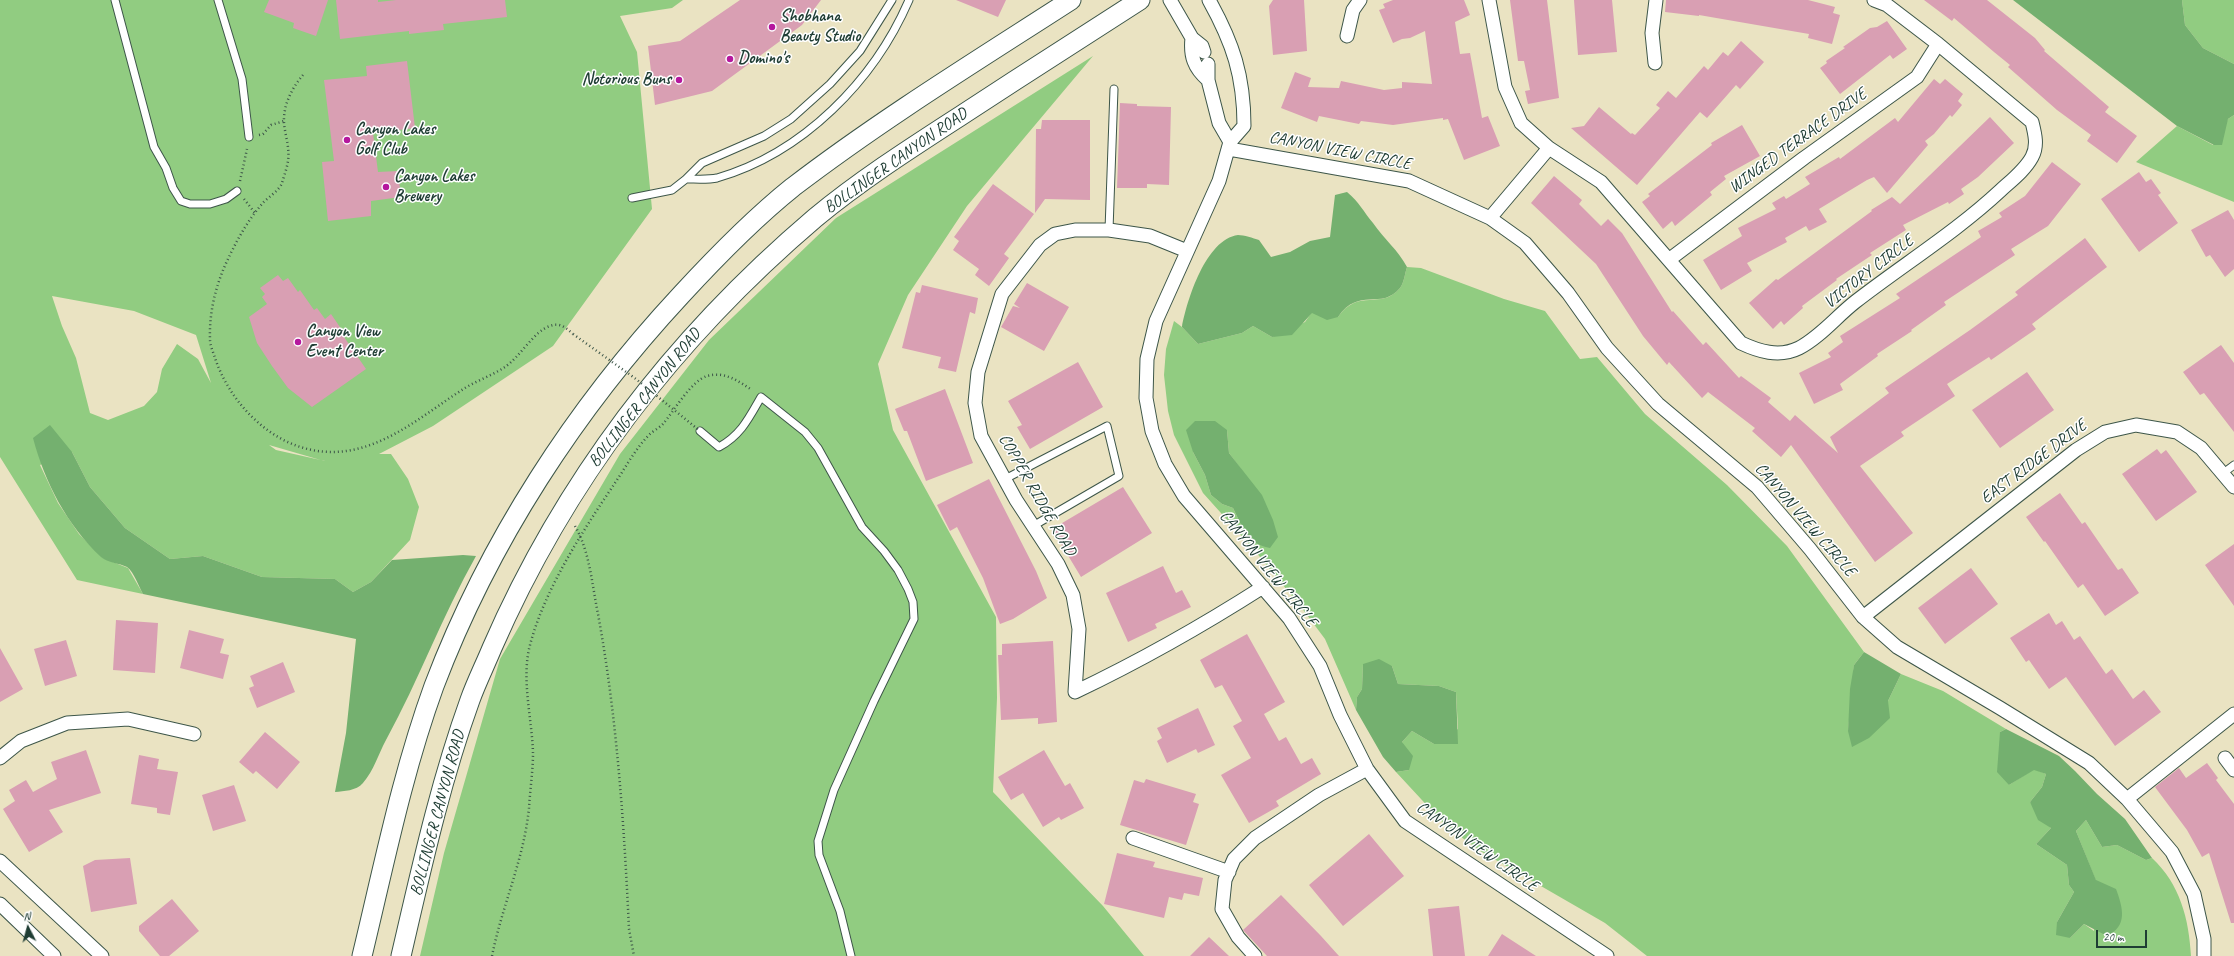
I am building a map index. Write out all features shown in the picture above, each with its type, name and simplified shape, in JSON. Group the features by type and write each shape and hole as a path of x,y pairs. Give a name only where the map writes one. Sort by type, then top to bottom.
{"main road":[{"path":"362,956 405,774 435,685 472,599 519,511 577,421 645,333 714,259 791,189 869,132 1071,0"},
{"name":"BOLLINGER CANYON ROAD","path":"401,956 441,788 471,698 508,612 554,525 607,442 672,357 706,320 816,217 892,160 1140,0"}],"street":[{"path":"1170,0 1192,38 1202,46 1206,58 1208,80 1219,123 1230,145"},
{"name":"CANYON VIEW CIRCLE","path":"1209,0 1225,28 1234,51 1243,93 1244,126 1230,145 1219,181 1156,321 1147,359 1146,398 1152,431 1165,464 1184,496 1264,587 1289,618 1320,666 1340,715 1367,769 1405,821 1607,956"},
{"path":"1347,36 1353,10 1360,0"},
{"name":"VICTORY CIRCLE","path":"1489,0 1505,87 1511,106 1521,124 1549,148 1601,182 1670,260 1740,343 1759,351 1780,353 1798,349 1819,335 1854,303 1974,216 2024,169 2033,156 2036,139 2032,122 1938,44 1887,5 1874,0"},
{"path":"1655,63 1652,33 1656,0"},
{"path":"1192,38 1190,51 1197,70 1208,80"},
{"name":"WINGED TERRACE DRIVE","path":"1670,260 1804,158 1917,77 1938,44"},
{"name":"CANYON VIEW CIRCLE","path":"1230,145 1409,181 1490,218 1525,243 1568,293 1607,348 1658,404 1757,487 1810,549 1863,617 1896,647 2000,708 2089,763 2127,799 2172,852 2194,894 2204,939 2204,956"},
{"path":"1490,218 1549,148"},
{"name":"COPPER RIDGE ROAD","path":"1187,251 1150,236 1109,230 1075,230 1055,234 1040,246 1002,294 978,372 975,403 981,436 1033,526 1058,564 1073,595 1080,629 1075,692 1142,660 1212,620 1264,587"},
{"name":"EAST RIDGE DRIVE","path":"1863,617 2070,454 2105,432 2136,425 2177,432 2201,448 2234,487"},
{"path":"2127,799 2234,714"},
{"path":"0,758 21,741 67,723 128,719 194,734"},
{"path":"2225,758 2234,770"},
{"path":"1255,956 1238,937 1222,909 1225,880 1234,859 1255,838 1320,795 1367,769"},
{"path":"1134,838 1229,872"},
{"path":"0,861 102,956"},
{"path":"0,904 54,956"}],"lane":[{"path":"115,0 154,147 166,168 173,188 182,201 190,204 210,204 226,199 237,191"},
{"path":"218,0 242,78 249,137"},
{"path":"632,198 672,190 702,163 764,136 791,119 830,84 860,51 892,0"},
{"path":"686,179 716,178 755,162 790,143 822,120 850,92 880,55 909,0"},
{"path":"1109,230 1114,89"},
{"path":"700,431 719,447 731,440 743,429 761,397 805,432 818,448 862,527 884,551 898,570 913,602 914,619 874,701 834,790 818,841 819,855 840,911 851,956"},
{"path":"1005,479 1107,426 1118,476 1033,526"},
{"path":"2222,474 2234,465"}],"path":[{"path":"303,75 292,88 284,121 288,160 281,186 255,213 227,260 214,293 210,318 210,342 220,371 235,399 256,421 274,434 311,450 346,451 370,446 413,424 479,379 506,367 545,328 558,325 564,326 636,379 700,431"},
{"path":"255,213 237,191 249,137 263,134 271,125 284,121"},
{"path":"492,956 499,920 521,854 529,810 533,754 526,667 530,646 553,587 580,538 638,449 650,434 662,426 692,387 706,376 718,375 734,378 761,397"},
{"path":"580,538 587,554 609,673 618,750 628,929 634,956"}],"green space":[{"path":"0,0 683,0 672,8 620,16 637,52 652,209 553,346 433,426 379,454 391,454 408,479 419,507 410,540 371,582 353,592 335,579 262,577 203,556 170,559 125,528 90,487 72,452 40,465 58,503 79,534 103,558 128,568 143,594 77,580 0,457","holes":["52,296 134,311 196,335 211,383 198,359 177,344 162,369 157,392 144,406 108,420 90,413 76,358 62,326","269,445 321,460 276,450"]},
{"path":"2013,0 2182,0 2185,25 2203,48 2234,64 2234,115 2228,119 2222,145 2214,145 2177,126"},
{"path":"2182,0 2234,0 2234,64 2203,48 2185,25"},
{"path":"1093,56 967,206 908,295 878,364 893,430 996,617 997,698 993,792 1103,906 1144,956 420,956 444,853 500,659 620,454 709,340 836,218"},
{"path":"2234,115 2234,202 2136,162 2177,126 2213,145 2228,119"},
{"path":"1347,192 1358,203 1407,267 1400,288 1393,295 1385,298 1362,300 1354,303 1346,308 1338,317 1327,320 1312,313 1292,335 1272,337 1253,326 1242,333 1198,344 1182,327 1193,287 1200,272 1216,247 1227,239 1238,235 1259,240 1271,257 1290,252 1310,241 1330,237 1335,195"},
{"path":"1407,267 1421,268 1504,299 1545,311 1580,359 1597,357 1645,414 1727,485 1787,546 1864,652 1854,665 1848,731 1888,701 1901,674 1943,691 2006,729 2000,732 2009,785 2034,769 2046,774 2042,787 2030,802 2051,828 2036,844 2067,865 2069,885 2074,892 2057,922 2070,938 2084,924 2094,931 2096,881 2076,831 2086,820 2102,847 2117,845 2146,860 2152,858 2162,868 2170,879 2181,903 2188,929 2191,956 1647,956 1605,923 1482,852 1446,826 1396,772 1409,770 1402,742 1412,731 1434,744 1458,729 1456,692 1439,686 1398,684 1392,666 1363,664 1362,689 1357,697 1356,710 1325,639 1255,551 1203,493 1174,435 1168,411 1164,375 1166,349 1174,321 1182,327 1198,344 1242,333 1253,326 1272,337 1305,322 1312,312 1338,317 1346,308 1354,303 1385,298 1393,295 1401,286","holes":["1227,430 1229,453 1241,469 1243,529 1233,508 1222,504 1211,495 1205,475 1193,452"]},
{"path":"1195,421 1215,421 1227,430 1229,453 1262,495 1273,520 1278,537 1270,548 1262,546 1250,538 1246,534 1233,508 1222,504 1211,495 1205,475 1193,452 1186,430"},
{"path":"50,425 72,452 90,487 125,528 170,559 203,556 262,577 335,579 353,592 371,582 392,560 463,555 476,556 452,602 373,768 360,786 350,790 335,792 346,733 356,639 143,594 130,569 107,561 101,557 78,531 59,502 44,471 33,438"},
{"path":"1864,652 1901,674 1888,701 1890,718 1869,738 1852,747 1848,731 1850,689 1854,665"},
{"path":"1379,659 1392,666 1398,684 1439,686 1456,692 1458,744 1434,744 1412,731 1402,742 1413,756 1409,770 1396,772 1383,757 1356,710 1357,697 1362,689 1363,664"},
{"path":"2006,729 2059,756 2097,794 2125,819 2152,858 2146,860 2117,845 2102,847 2086,820 2076,831 2096,880 2116,889 2122,910 2121,922 2114,932 2107,936 2084,924 2070,938 2056,935 2057,922 2074,892 2069,885 2067,865 2036,844 2051,828 2038,820 2030,802 2042,787 2046,774 2034,770 2009,785 1997,772 2000,732"}],"building":[{"path":"269,0 328,0 316,36 293,28 294,23 264,12"},
{"path":"336,0 378,0 378,2 396,0 505,0 507,17 443,24 444,30 409,34 409,31 340,39"},
{"path":"740,0 821,0 802,25 712,91 655,105 648,46 680,41"},
{"path":"956,0 1006,0 998,17"},
{"path":"1273,0 1304,0 1307,51 1273,55 1269,6"},
{"path":"1393,0 1464,0 1470,15 1455,22 1460,54 1470,53 1482,118 1488,116 1500,146 1464,160 1448,119 1443,120 1443,118 1393,125 1361,121 1359,124 1319,116 1317,122 1281,108 1295,72 1311,78 1308,87 1339,88 1341,81 1384,90 1402,88 1402,82 1432,84 1425,31 1410,38 1402,39 1393,43 1379,10 1385,8 1383,4"},
{"path":"1510,0 1547,0 1559,98 1528,104 1525,91 1530,90 1524,61 1518,61"},
{"path":"1574,0 1612,0 1617,52 1578,55"},
{"path":"1666,0 1808,0 1835,7 1833,13 1840,15 1832,44 1808,38 1809,34 1699,15 1665,12"},
{"path":"1924,0 1987,0 2035,38 2045,50 2044,51 2109,107 2105,112 2137,136 2117,163 2087,141 2091,135 2057,110 2008,67 2010,65 1954,18 1952,21"},
{"path":"1887,21 1907,49 1893,59 1890,55 1840,94 1820,68 1827,63 1826,61 1845,48 1843,47 1870,28 1877,27"},
{"path":"1741,41 1764,62 1740,89 1736,85 1707,118 1700,112 1637,185 1571,128 1584,126 1599,107 1631,134 1632,133 1635,135 1660,108 1656,105 1668,91 1676,98 1704,66 1708,70 1723,52 1728,56"},
{"name":"Canyon Lakes Golf Club","path":"407,61 415,128 373,133 378,172 398,171 401,197 371,201 371,216 328,221 322,162 334,161 324,80 367,76 366,66"},
{"path":"1934,79 1940,84 1945,79 1963,94 1958,101 1962,105 1952,117 1950,115 1934,134 1925,141 1928,145 1887,193 1874,177 1867,180 1819,209 1827,222 1809,231 1806,226 1785,238 1787,242 1747,263 1752,271 1721,290 1703,260 1742,236 1738,228 1776,209 1772,203 1784,196 1786,199 1810,184 1805,177 1839,157 1840,159 1895,118 1898,122"},
{"path":"1120,103 1137,104 1137,106 1171,107 1169,185 1147,184 1147,188 1117,188"},
{"path":"1990,117 2014,143 1978,177 1961,189 1964,194 1949,204 1948,202 1903,225 1906,230 1870,253 1872,255 1836,279 1837,280 1802,306 1803,308 1784,325 1781,321 1773,329 1749,303 1776,279 1778,280 1872,211 1871,210 1892,197 1900,204"},
{"path":"1042,120 1090,120 1090,200 1045,199 1035,213 1036,129 1041,129"},
{"path":"1742,125 1760,156 1724,176 1726,179 1710,192 1712,195 1675,226 1672,221 1663,229 1642,202 1650,196 1648,194 1712,145 1711,143"},
{"path":"2052,162 2081,184 2048,226 2011,249 2015,255 1944,302 1946,305 1911,330 1912,331 1877,354 1878,356 1840,384 1843,390 1814,404 1799,373 1831,357 1828,353 1843,342 1840,336 1900,298 1896,294 1981,237 1978,231 2002,217 1999,213 2025,196"},
{"path":"2139,172 2146,182 2151,179 2161,193 2158,195 2178,223 2139,252 2101,199"},
{"path":"1554,176 1582,200 1579,204 1601,226 1608,219 1622,233 1672,312 1673,311 1703,345 1706,342 1739,378 1741,376 1771,398 1768,402 1790,421 1795,415 1838,453 1830,437 1889,393 1885,388 2018,295 2015,292 2085,238 2107,267 2032,324 2036,329 1991,360 1989,357 1947,384 1955,396 1901,432 1904,436 1860,466 1913,533 1875,562 1791,445 1781,457 1752,431 1755,428 1708,392 1702,398 1669,362 1667,365 1643,336 1596,264 1531,203"},
{"path":"993,184 1034,214 1004,254 1009,258 989,286 975,275 979,269 953,250 959,241 954,237"},
{"path":"2228,210 2234,220 2234,269 2225,277 2210,255 2206,257 2191,230"},
{"name":"Canyon View Event Center","path":"278,275 283,281 288,278 298,292 300,290 314,310 317,308 325,319 331,314 346,336 344,337 366,369 312,407 288,388 272,366 257,343 249,317 267,304 262,297 265,294 260,288"},
{"path":"1027,283 1069,307 1044,351 1001,327 1013,306 1020,308 1014,304"},
{"path":"922,285 978,298 975,314 970,312 956,372 938,368 941,357 902,348 916,292 920,293"},
{"path":"2221,345 2234,363 2234,432 2204,393 2200,395 2183,372"},
{"path":"1078,362 1103,407 1030,449 1017,427 1022,425 1008,401"},
{"path":"2027,372 2054,410 2000,448 1972,410"},
{"path":"945,389 973,463 926,481 907,431 904,431 895,409"},
{"path":"2157,449 2161,454 2166,450 2197,492 2156,521 2122,474"},
{"path":"989,479 1036,571 1047,598 1013,619 1000,624 983,578 957,527 950,531 937,505"},
{"path":"1123,487 1152,533 1081,577 1052,529"},
{"path":"2060,493 2082,524 2085,522 2118,570 2122,568 2139,593 2105,616 2083,584 2078,588 2026,517"},
{"path":"2234,544 2234,606 2205,565"},
{"path":"1163,566 1176,593 1182,590 1191,607 1155,624 1157,628 1128,642 1106,593"},
{"path":"1971,568 1998,604 1945,644 1918,608"},
{"path":"2049,613 2056,625 2062,621 2074,640 2080,636 2106,674 2112,669 2133,699 2144,690 2161,712 2115,746 2066,677 2049,689 2029,660 2026,662 2010,638"},
{"path":"116,620 158,623 155,673 113,670"},
{"path":"189,630 224,639 220,653 229,655 223,679 180,668"},
{"path":"1247,634 1285,702 1264,714 1279,741 1286,737 1301,764 1312,758 1321,774 1276,801 1279,806 1249,823 1221,775 1251,758 1233,726 1242,721 1222,685 1215,688 1200,660"},
{"path":"66,640 77,676 45,686 34,649"},
{"path":"1053,641 1057,722 1038,724 1038,718 1001,720 998,655 1002,655 1002,644"},
{"path":"0,648 23,689 0,702"},
{"path":"283,662 295,692 257,708 249,688 254,686 250,676"},
{"path":"1198,708 1215,745 1198,753 1196,749 1167,763 1157,741 1162,738 1157,728"},
{"path":"265,732 300,762 277,789 256,771 253,774 239,762"},
{"path":"86,750 101,793 49,810 63,832 29,852 3,809 15,801 9,790 26,780 33,792 57,779 51,762"},
{"path":"1044,750 1065,786 1070,783 1084,808 1061,820 1059,817 1043,827 1023,793 1011,800 998,777"},
{"path":"139,755 159,759 157,769 178,772 170,815 157,813 157,808 131,804"},
{"path":"2207,763 2218,778 2216,780 2234,804 2234,923 2231,923 2209,853 2202,857 2187,830 2155,787 2179,768 2186,778"},
{"path":"1146,779 1196,794 1193,802 1199,804 1186,845 1120,825 1134,780 1144,783"},
{"path":"234,785 246,821 213,831 202,795"},
{"path":"1369,834 1404,876 1343,926 1309,885"},
{"path":"1117,853 1155,862 1153,867 1203,878 1199,896 1184,893 1182,900 1169,897 1164,918 1104,904"},
{"path":"130,858 137,904 91,912 83,866 95,860"},
{"path":"1281,895 1339,956 1267,956 1243,930"},
{"path":"172,899 199,931 169,956 160,956 139,931 139,926"},
{"path":"1459,906 1465,956 1433,956 1428,909"},
{"path":"1502,934 1536,956 1488,956"},
{"path":"1209,937 1229,956 1190,956"}],"place":[{"name":"Shobhana Beauty Studio","path":"772,27"},
{"name":"Domino's","path":"730,59"},
{"name":"Notorious Buns","path":"679,80"},
{"name":"Canyon Lakes Golf Club","path":"347,140"},
{"name":"Canyon Lakes Brewery","path":"386,187"},
{"name":"Canyon View Event Center","path":"298,342"}]}
